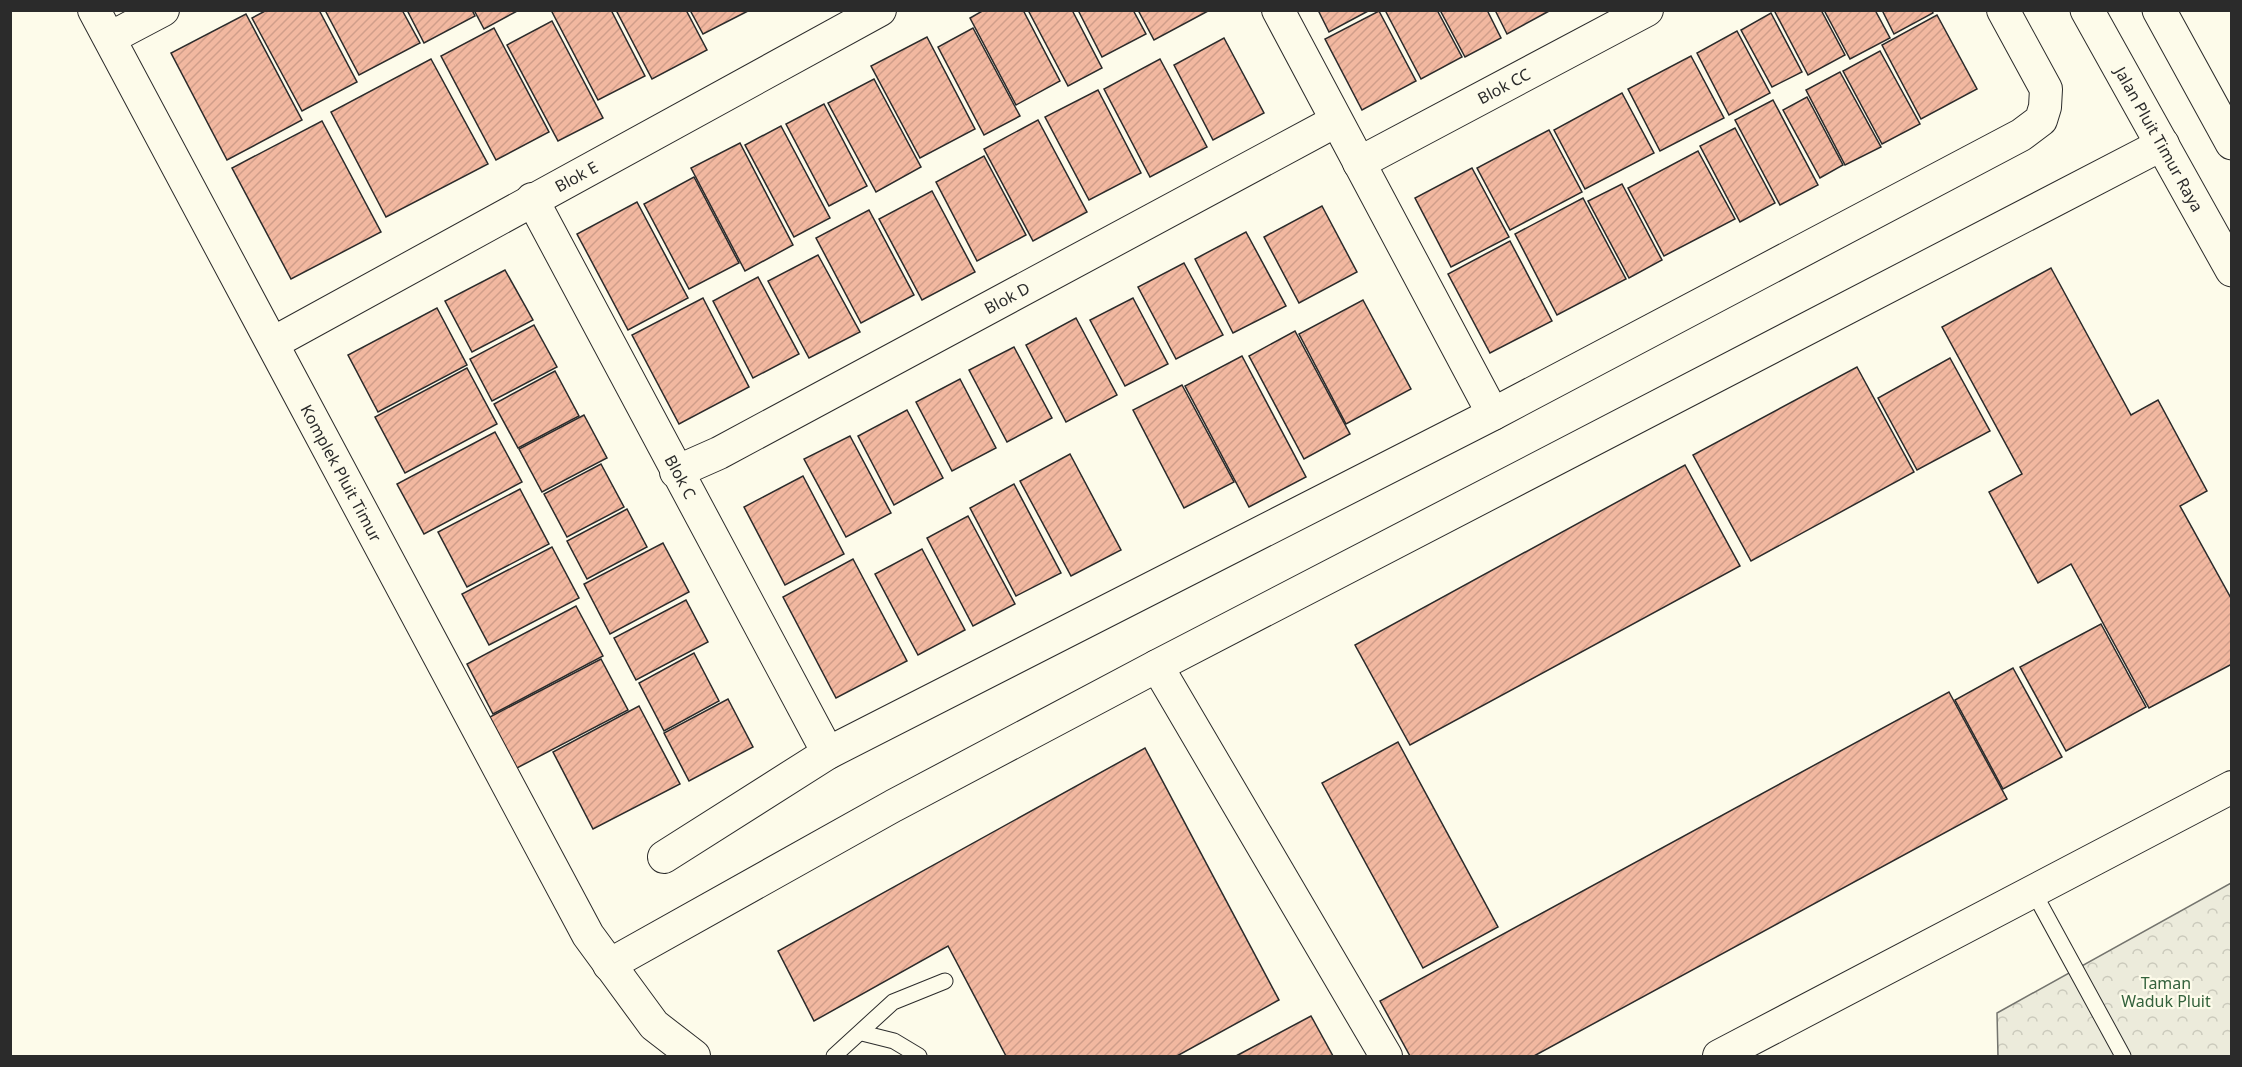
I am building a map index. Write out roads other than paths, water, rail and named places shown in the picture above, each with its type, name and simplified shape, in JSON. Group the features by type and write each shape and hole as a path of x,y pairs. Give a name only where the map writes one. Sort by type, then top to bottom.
{"street":[{"name":"Komplek Pluit Timur","path":"94,10 588,935 654,1025 694,1056"},
{"path":"110,38 163,10"},
{"name":"Blok E","path":"273,343 880,10"},
{"path":"1278,10 1493,414"},
{"name":"Blok CC","path":"1359,163 1647,10"},
{"path":"664,857 828,753 1493,414 1996,149 2041,120 2045,107 2046,89 2003,10"},
{"name":"Jalan Pluit Timur Raya","path":"2087,10 2232,270"},
{"path":"2159,10 2232,143"},
{"name":"Blok D","path":"676,472 719,453 1336,121"},
{"path":"609,965 893,806 1157,666 2163,144"},
{"name":"Blok C","path":"532,199 828,753"},
{"path":"1157,666 1386,1056"},
{"path":"1719,1056 2232,787"}],"lane":[{"path":"2033,891 2123,1056"},
{"path":"834,1056 862,1033 893,1002 945,981"},
{"path":"862,1033 894,1041 919,1056"}],"park label":[{"name":"Taman Waduk Pluit","path":"2166,992"}]}
